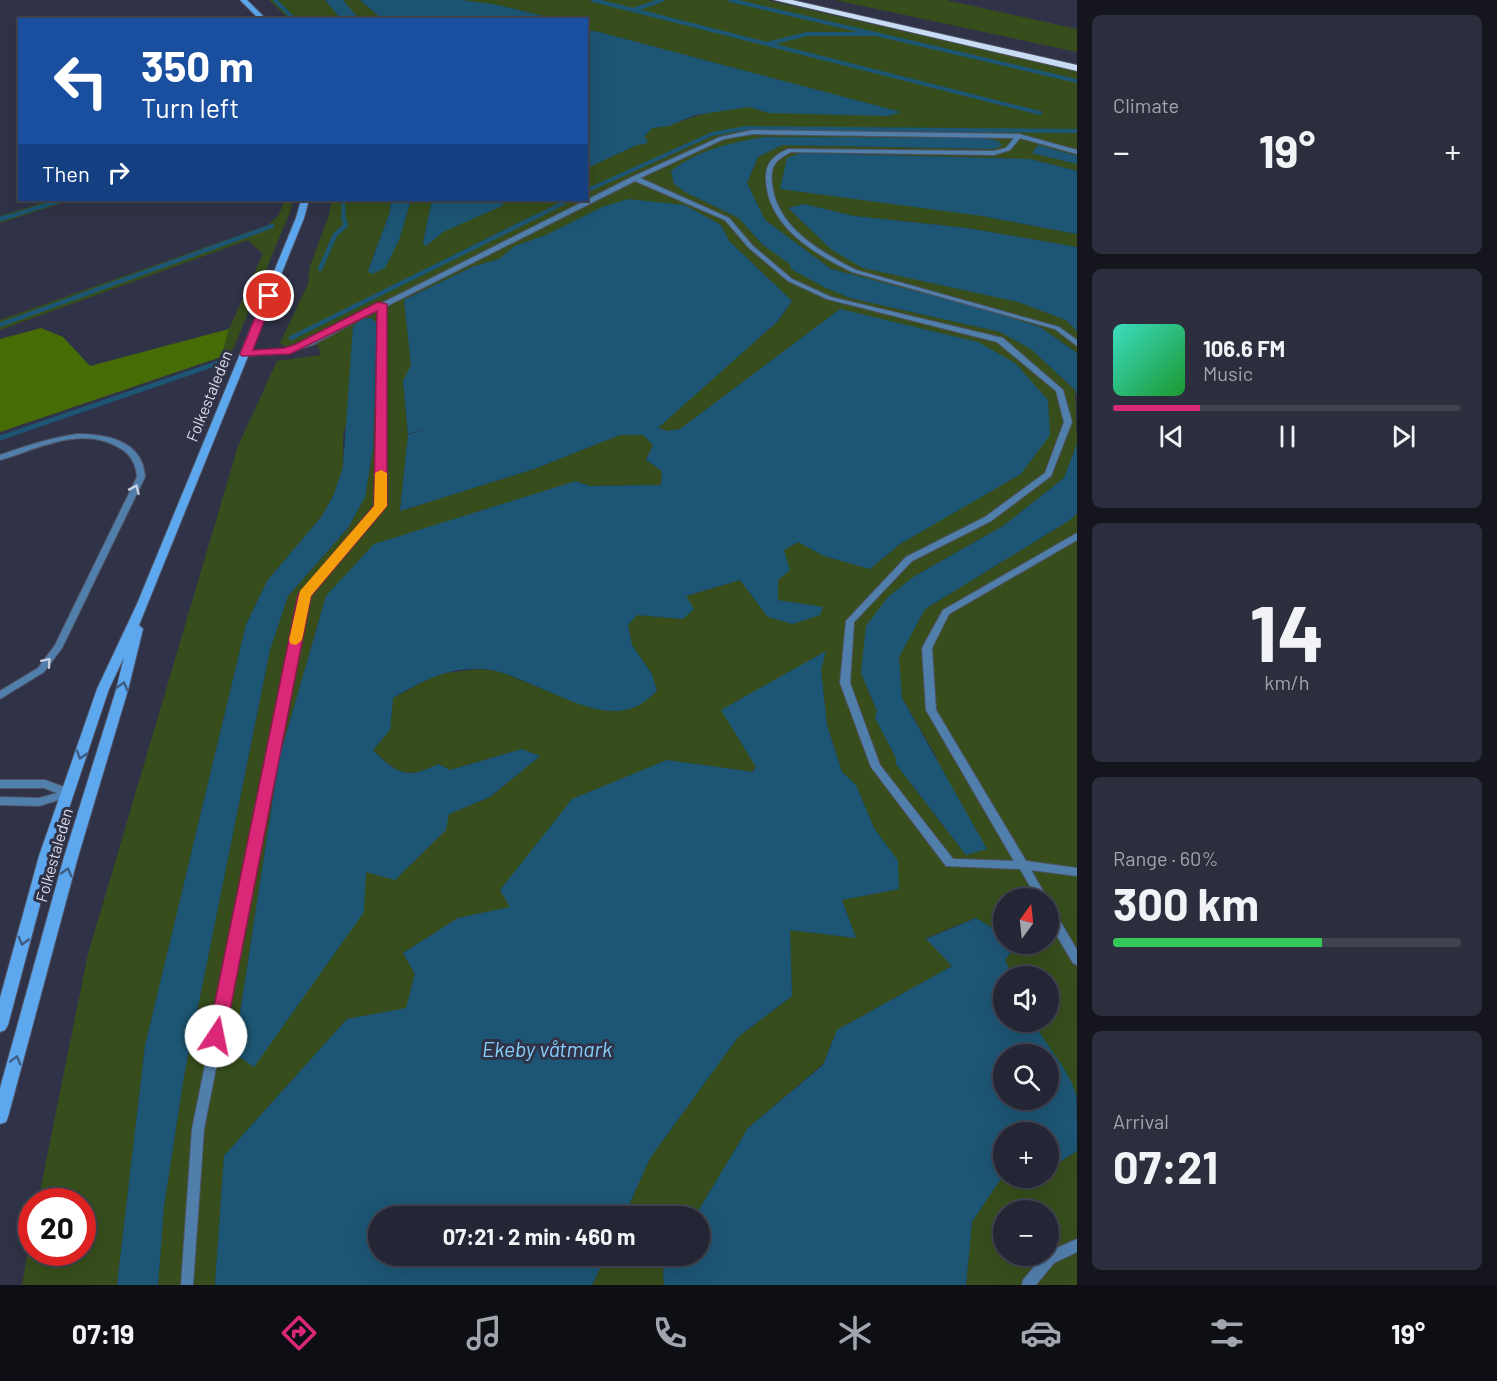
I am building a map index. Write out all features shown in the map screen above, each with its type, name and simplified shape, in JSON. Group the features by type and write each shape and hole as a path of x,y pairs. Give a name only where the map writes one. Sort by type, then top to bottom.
{"highway":[{"path":"780,0 1077,68"},
{"path":"808,0 1077,61"}],"main road":[{"path":"243,0 262,18"},
{"name":"Folkestaleden","path":"0,1025 46,856 102,689 143,604 246,354 305,201"},
{"name":"Folkestaleden","path":"0,1117 71,857 122,690 143,604"},
{"path":"68,793 91,794"}],"lane":[{"path":"246,354 286,351 309,343 634,178 722,138 753,132 1019,136 1077,152"},
{"path":"1019,136 1008,149 994,153 790,150 775,158 768,170 770,198 789,228 829,259 854,271 1058,328 1077,344"},
{"path":"634,178 727,219 751,247 790,280 829,298 999,340 1059,390 1068,422 1048,474 988,519 909,559 850,621 845,683 876,767 950,863 1023,865 1077,872"},
{"path":"187,1285 198,1129 305,595 380,506 382,304"},
{"path":"0,458 62,439 97,437 120,444 130,451 141,466 141,477 59,646 41,670 0,696"},
{"path":"1036,888 931,710 927,648 946,612 1077,536"},
{"path":"0,784 45,784 68,793"},
{"path":"0,801 39,802 68,793"},
{"path":"1059,929 1077,960"},
{"path":"1028,1285 1049,1258 1077,1245"}],"green space":[{"path":"269,0 325,0 340,18 288,18"},
{"path":"343,0 360,0 381,18 358,18"},
{"path":"460,0 766,0 1077,71 1077,156 1038,146 1033,153 1077,164 1077,171 1030,159 801,153 982,216 1077,234 1077,247 967,228 854,216 804,204 789,208 1066,320 1077,331 1077,353 1040,327 831,269 765,220 747,183 758,157 782,145 995,149 766,137 671,171 674,184 685,192 739,218 763,245 824,287 850,298 1000,332 1031,349 1075,390 1077,444 1064,478 1003,526 913,577 861,673 877,711 876,718 896,758 896,764 966,855 936,756 902,698 898,657 925,609 1070,520 1077,513 1077,1097 1059,1064 1059,1044 1046,1044 1039,1032 1059,1032 1059,966 1008,966 1005,960 1010,954 1059,954 1059,888 993,888 993,928 975,918 926,938 952,966 837,1030 823,1064 748,1128 701,1206 628,1206 650,1158 738,1037 792,996 790,930 856,938 842,900 898,861 874,828 856,785 842,772 827,725 821,670 825,651 752,772 667,760 511,907 458,918 403,953 415,974 406,1009 347,1019 224,1156 215,1285 158,1285 164,1206 184,1076 270,650 288,596 348,528 365,496 373,449 377,324 343,435 343,467 334,494 322,516 267,581 246,625 145,1046 117,1285 22,1285 25,1266 96,1266 96,1188 41,1188 88,954 238,446 277,361 321,355 318,345 284,346 280,343 308,284 310,266 332,201 391,201 390,212 368,270 399,240 411,201 432,201 423,243 435,239 442,232 503,201 588,201 588,168 637,145 652,128 740,106 753,107 769,113 899,112 588,31 588,18 552,18 493,4","holes":["721,225 729,241 792,301 777,322 657,427 668,431 680,430 840,310 923,531 900,544 870,569 824,556 798,542 783,550 778,580 778,600 823,607 768,617 740,580 686,596 683,619 637,615 628,625 632,645 652,674 552,693 501,672 481,669 437,674 393,698 390,730 373,750 389,764 403,772 418,772 439,764 450,770 522,749 540,756 490,797 449,814 395,880 366,871 234,1052 279,759 326,596 576,481 589,486 661,485 662,471 646,460 653,445 644,435 620,435 534,469 400,511 408,435 403,381 412,366 404,300 472,267 499,259 515,246 546,235"]},
{"path":"835,0 946,0 1077,29 1077,52"},
{"path":"49,201 69,201 0,223 0,216"},
{"path":"284,201 293,201 231,354 221,357 229,329 263,254 248,240 0,330 0,320 268,225 279,215"},
{"path":"41,328 63,337 90,366 229,329 221,357 0,432 0,339"},
{"path":"1077,1151 1077,1285 966,1285 972,1222 994,1188 1059,1188 1059,1163"},
{"path":"601,1266 666,1266 663,1271 664,1285 592,1285"}],"water":[{"path":"325,0 343,0 358,18 340,18"},
{"path":"360,0 460,0 493,4 552,18 381,18"},
{"path":"588,31 901,112 888,116 769,113 749,107 695,115 669,126 652,128 644,137 648,141 588,168"},
{"path":"766,137 985,138 998,141 1002,145 995,149 782,145 758,157 747,183 765,220 831,269 979,308 1040,327 1077,353 1077,396 1075,390 1031,349 1000,332 850,298 824,287 791,269 790,264 763,245 739,218 685,192 674,184 671,171 692,158 728,144"},
{"path":"1038,145 1077,156 1077,164 1032,153"},
{"path":"801,153 1030,159 1077,171 1077,234 982,216 780,189 787,158"},
{"path":"628,199 685,205 721,225 729,241 792,301 777,322 658,428 668,431 680,429 840,309 978,342 1015,363 1048,400 1050,435 1021,474 900,544 870,569 824,556 798,542 784,550 790,570 778,580 778,600 823,607 820,615 793,624 768,617 740,580 686,596 694,609 683,619 637,615 628,625 632,645 652,674 657,691 635,707 618,711 599,710 500,672 483,669 458,670 436,676 393,698 390,730 373,750 395,769 410,773 438,764 450,770 522,749 540,756 490,797 449,814 446,830 395,880 366,872 364,912 254,1067 234,1053 279,759 326,596 374,544 576,481 589,486 661,485 662,471 646,460 653,445 643,435 620,435 534,469 400,511 408,435 425,429 408,434 403,381 411,365 404,300 472,267 499,259 515,246 546,235 602,207"},
{"path":"391,201 411,201 399,240 385,268 372,274 368,271 390,212"},
{"path":"432,201 504,201 502,206 443,232 426,246 423,243"},
{"path":"804,204 854,216 967,228 1077,247 1077,331 1066,320 1018,302 863,268 832,250 788,208"},
{"path":"372,318 377,324 373,449 365,497 348,528 288,596 270,650 184,1076 164,1206 158,1285 117,1285 145,1046 246,625 267,581 322,516 334,494 343,467 353,326 363,319"},
{"path":"1077,444 1077,513 1070,520 925,609 899,657 902,698 987,849 966,855 896,764 896,758 875,718 877,711 861,673 866,626 888,597 913,577 1003,526 1064,478"},
{"name":"Ekeby våtmark","path":"826,651 821,670 827,725 842,772 856,785 874,828 898,861 899,889 842,900 856,938 790,930 792,996 738,1037 650,1158 628,1206 368,1206 368,1266 601,1266 592,1285 215,1285 224,1156 347,1019 406,1008 415,974 403,953 458,918 510,907 500,890 572,799 667,760 753,772 756,767 721,710"},
{"path":"976,918 993,928 993,954 1010,954 1005,960 1008,966 993,966 993,1032 1040,1032 1047,1044 993,1044 993,1110 1059,1110 1059,1062 1076,1094 1077,1151 1059,1163 1059,1122 993,1122 995,1188 972,1222 966,1285 664,1285 663,1271 666,1266 710,1266 710,1206 701,1206 748,1128 823,1065 837,1030 952,966 926,939"}],"waterway":[{"path":"275,0 293,18"},
{"path":"593,0 633,10"},
{"path":"633,10 662,0"},
{"path":"730,0 876,34"},
{"path":"633,10 767,44"},
{"path":"767,44 807,34 876,34"},
{"path":"876,34 1077,81"},
{"path":"767,44 1040,113"},
{"path":"588,190 712,134 746,128 1077,131"},
{"path":"1,219 60,201"},
{"path":"343,201 344,219"},
{"path":"532,219 567,201"},
{"path":"0,219 6,217"},
{"path":"320,269 335,235 346,225 343,217"},
{"path":"291,338 535,217"},
{"path":"0,325 272,226"},
{"path":"0,438 218,363"}],"slow traffic":[{"path":"296,640 305,595 380,506 381,473"}],"route":[{"path":"216,1036 305,595 380,506 382,304 309,343 286,351 246,354 269,296"}]}
